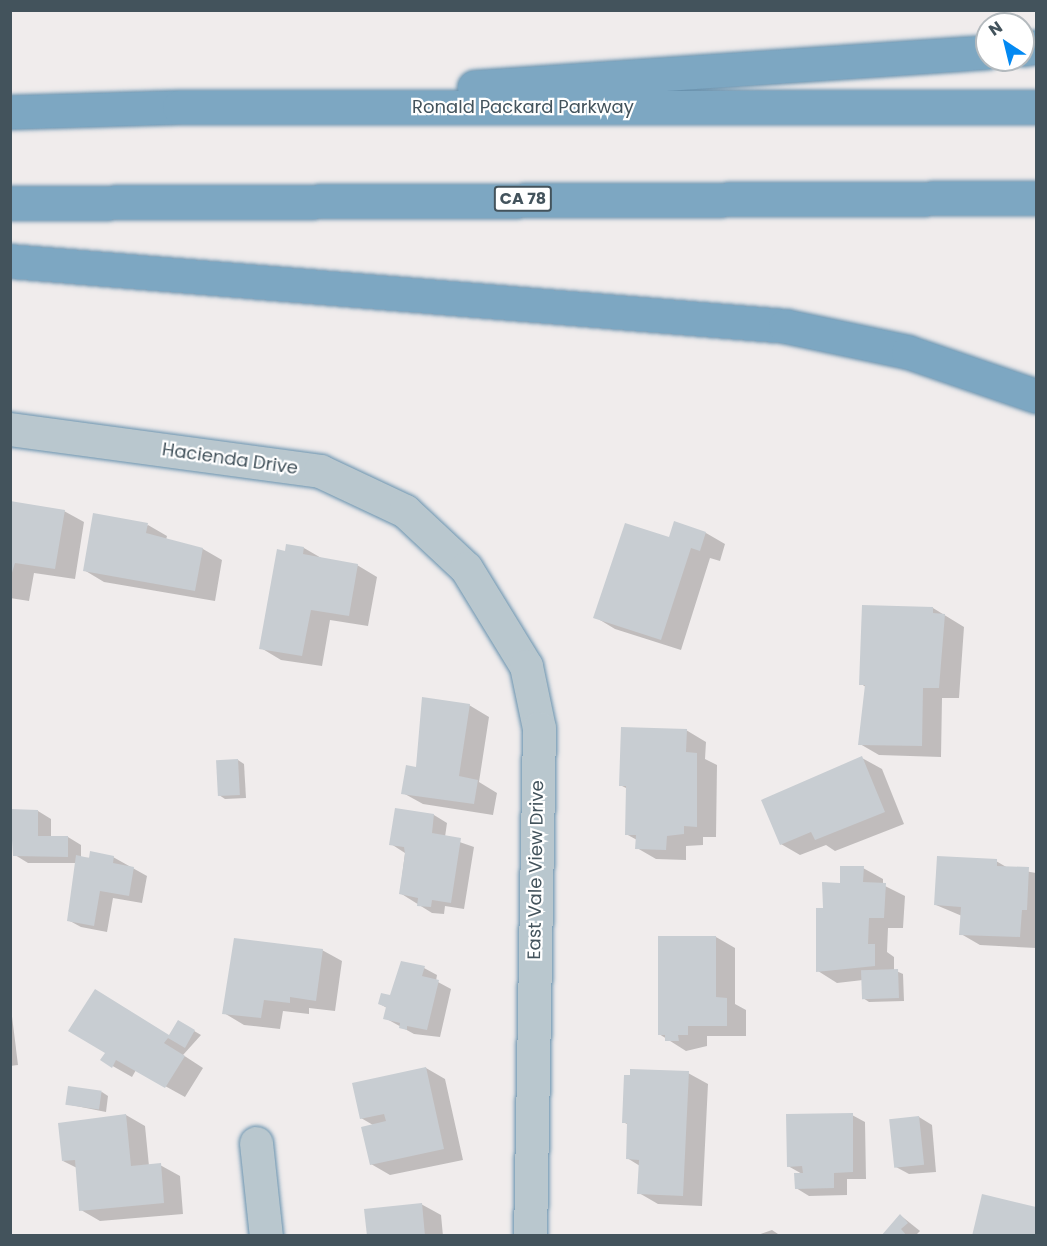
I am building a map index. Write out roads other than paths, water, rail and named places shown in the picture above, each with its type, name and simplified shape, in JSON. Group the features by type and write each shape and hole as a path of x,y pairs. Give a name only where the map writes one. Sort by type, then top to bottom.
{"highway":[{"path":"179,107 975,53"},
{"name":"Ronald Packard Parkway","path":"10,112 179,107 1036,107"},
{"name":"CA 78","path":"10,203 1036,198"},
{"path":"10,261 785,326 908,352 1036,396"}],"street":[{"name":"Hacienda Drive","path":"10,429 320,471 405,511 434,535"},
{"name":"East Vale View Drive","path":"434,535 466,568 526,666 539,728 530,1236"},
{"path":"256,1143 266,1236"}]}
